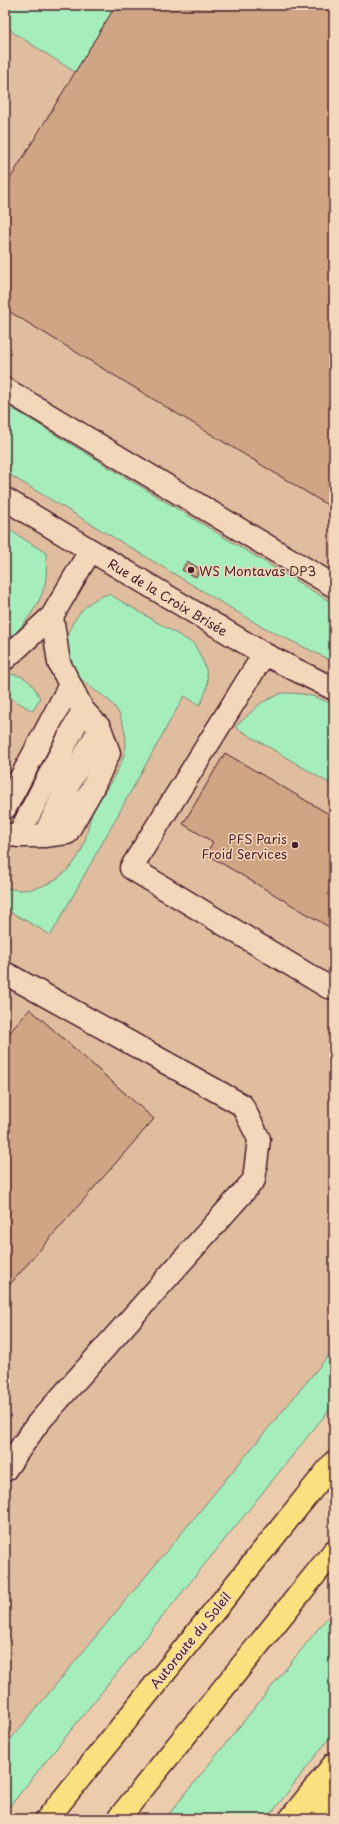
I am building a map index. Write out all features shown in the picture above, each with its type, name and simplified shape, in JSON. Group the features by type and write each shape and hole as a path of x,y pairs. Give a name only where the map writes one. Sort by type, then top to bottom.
{"main road":[{"name":"Autoroute du Soleil","path":"46,1819 334,1462"},
{"path":"118,1819 334,1551"},
{"path":"290,1819 334,1764"},
{"path":"313,1819 334,1793"}],"street":[{"path":"5,389 334,586"},
{"name":"Rue de la Croix Brisée","path":"5,499 264,654 334,689"},
{"path":"5,659 52,616 90,551"},
{"path":"52,616 59,663 83,710 100,728 72,778 44,836 11,835 83,710"},
{"path":"264,654 131,868 328,987"},
{"path":"5,808 70,685"},
{"path":"5,973 242,1105 259,1139 254,1180 38,1423 5,1470"}],"shaded area":[{"path":"5,5 334,5 334,1354 5,1764"}],"green space":[{"path":"5,5 116,5 75,72 14,33 5,24"},
{"path":"5,404 334,604 334,662 259,625 5,472"},
{"path":"5,527 46,553 46,578 41,597 36,606 25,623 5,644"},
{"path":"109,594 194,644 202,659 208,682 200,705 184,696 51,935 5,909 5,887 15,890 37,888 57,879 73,864 82,850 94,809 118,769 125,752 125,732 118,712 111,703 88,686 77,674 71,667 66,652 67,635 76,618 86,606 104,595"},
{"path":"5,674 18,675 27,680 34,687 40,698 33,711 5,695"},
{"path":"282,693 309,695 334,705 334,786 235,727 261,703"},
{"path":"334,1349 334,1404 5,1812 5,1746"},
{"path":"334,1609 334,1732 267,1819 165,1819"}],"building":[{"path":"116,5 334,5 334,509 5,309 5,187"},
{"name":"WS Montavas DP3","path":"187,561 200,569 196,577 182,570"},
{"path":"225,753 334,817 334,930 206,854 213,842 183,824"},
{"path":"30,1009 154,1119 5,1290 5,1038"}],"place":[{"name":"WS Montavas DP3","path":"191,570"},
{"name":"PFS Paris Froid Services","path":"295,845"}]}
